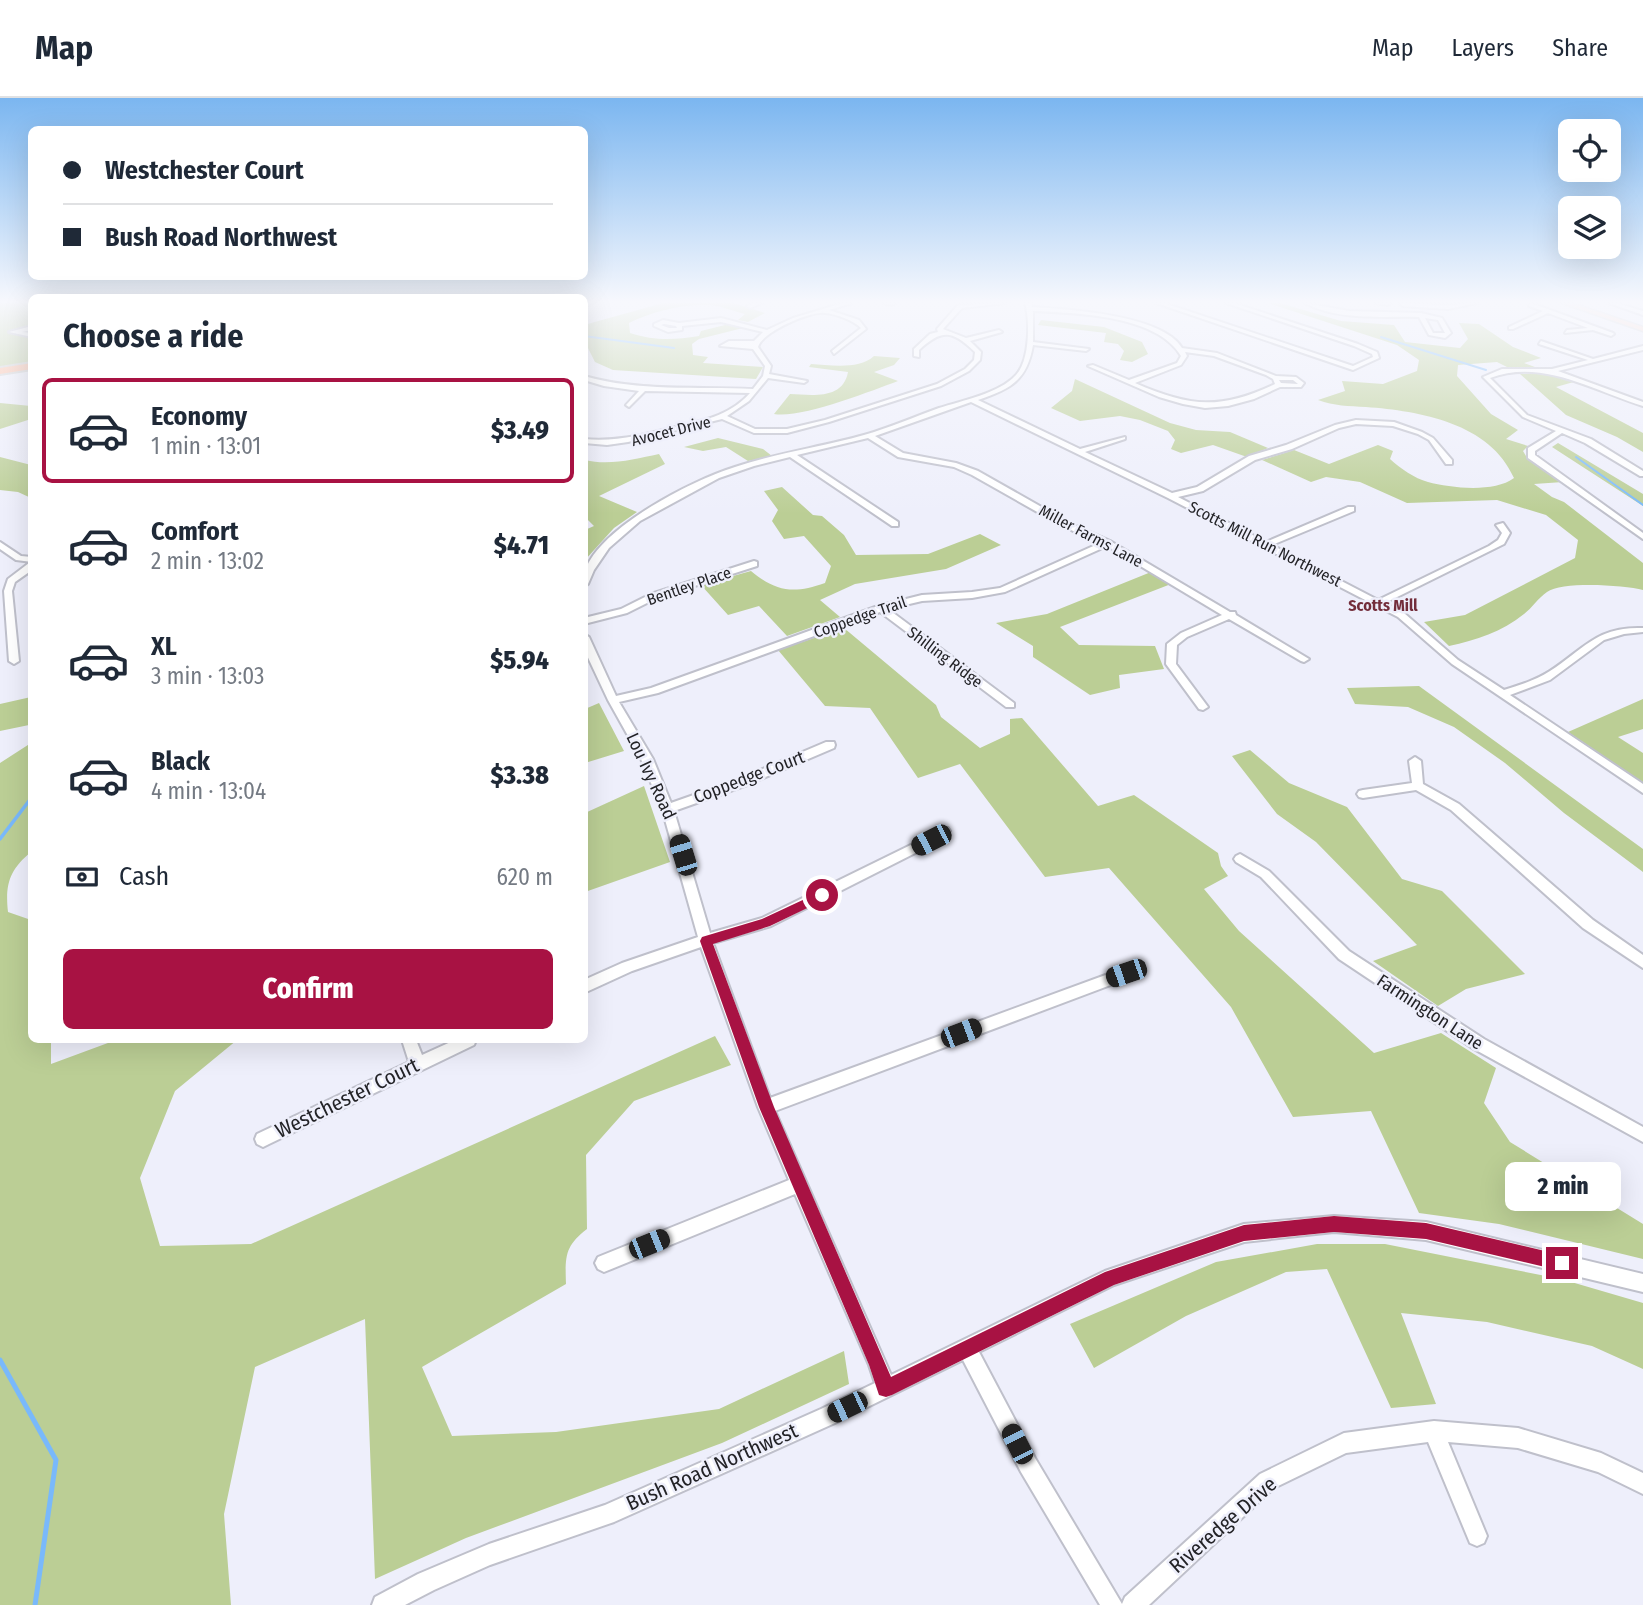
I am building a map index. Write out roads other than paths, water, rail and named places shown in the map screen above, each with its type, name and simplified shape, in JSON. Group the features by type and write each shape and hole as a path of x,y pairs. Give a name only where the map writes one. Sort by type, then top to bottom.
{"street":[{"path":"723,417 754,430 771,432 827,421 939,385 961,373"},
{"path":"588,576 600,551 634,520 716,477 869,436 972,400 1018,378 1022,373"},
{"path":"1109,373 1187,405 1218,406"},
{"path":"1131,382 1154,373"},
{"path":"1205,415 1213,412 1213,407 1279,385 1302,384 1294,379 1275,378 1263,373"},
{"path":"1496,373 1486,377 1525,416 1588,441 1643,474"},
{"path":"1558,373 1643,404"},
{"path":"766,376 804,381"},
{"name":"Avocet Drive","path":"588,441 632,442 723,417 743,406 766,376"},
{"path":"1275,378 1279,385"},
{"path":"588,379 602,384 645,388 755,391"},
{"path":"629,405 645,388"},
{"name":"Scotts Mill Run Northwest","path":"972,400 1171,496 1401,615 1455,662 1643,789"},
{"path":"1187,405 1195,413"},
{"path":"1171,496 1200,489 1252,458 1289,447 1337,426 1356,422 1394,424 1420,433 1431,439 1449,462"},
{"path":"1562,431 1531,450 1531,456 1643,537"},
{"name":"Miller Farms Lane","path":"869,436 909,458 966,469 1065,524 1107,543 1232,614 1304,659"},
{"path":"1081,451 1123,438"},
{"path":"792,455 895,524"},
{"path":"1266,544 1352,509"},
{"path":"1380,603 1492,548 1506,533 1500,525"},
{"name":"Coppedge Trail","path":"613,699 654,691 881,608 922,598 1002,590 1107,543"},
{"path":"0,545 28,561"},
{"name":"Bentley Place","path":"588,620 624,611 654,596 754,564"},
{"path":"15,662 8,591 11,581 28,566"},
{"name":"Shilling Ridge","path":"881,608 1010,705"},
{"path":"1203,707 1171,664 1172,644 1184,635 1232,614"},
{"path":"1501,694 1535,684 1553,673 1592,640 1615,631 1641,630"},
{"name":"Lou Ivy Road","path":"588,646 613,699 647,758 668,808 706,941 766,1107 886,1388"},
{"name":"Coppedge Court","path":"668,808 743,782 830,745"},
{"path":"1415,761 1418,786"},
{"path":"1363,794 1418,786 1455,807 1588,925 1643,962"},
{"path":"588,985 627,967 766,922 944,831"},
{"name":"Farmington Lane","path":"1240,859 1265,874 1343,956 1479,1044 1643,1135"},
{"path":"766,1107 1126,973"},
{"path":"410,1043 417,1063"},
{"name":"Westchester Court","path":"263,1139 462,1043"},
{"path":"604,1263 799,1184"},
{"name":"Bush Road Northwest","path":"383,1605 426,1582 489,1555 607,1515 886,1388 1111,1277 1244,1233 1321,1225 1426,1231 1643,1283"},
{"path":"966,1347 1028,1465 1112,1605"},
{"path":"1434,1431 1477,1536"},
{"name":"Riveredge Drive","path":"1133,1605 1267,1481 1344,1443 1434,1431 1518,1438 1601,1462 1643,1484"}],"waterway":[{"path":"1576,457 1643,505"},
{"path":"0,839 28,802"},
{"path":"0,1360 56,1460 35,1605"}],"district":[{"name":"Scotts Mill","path":"1383,605"}]}
